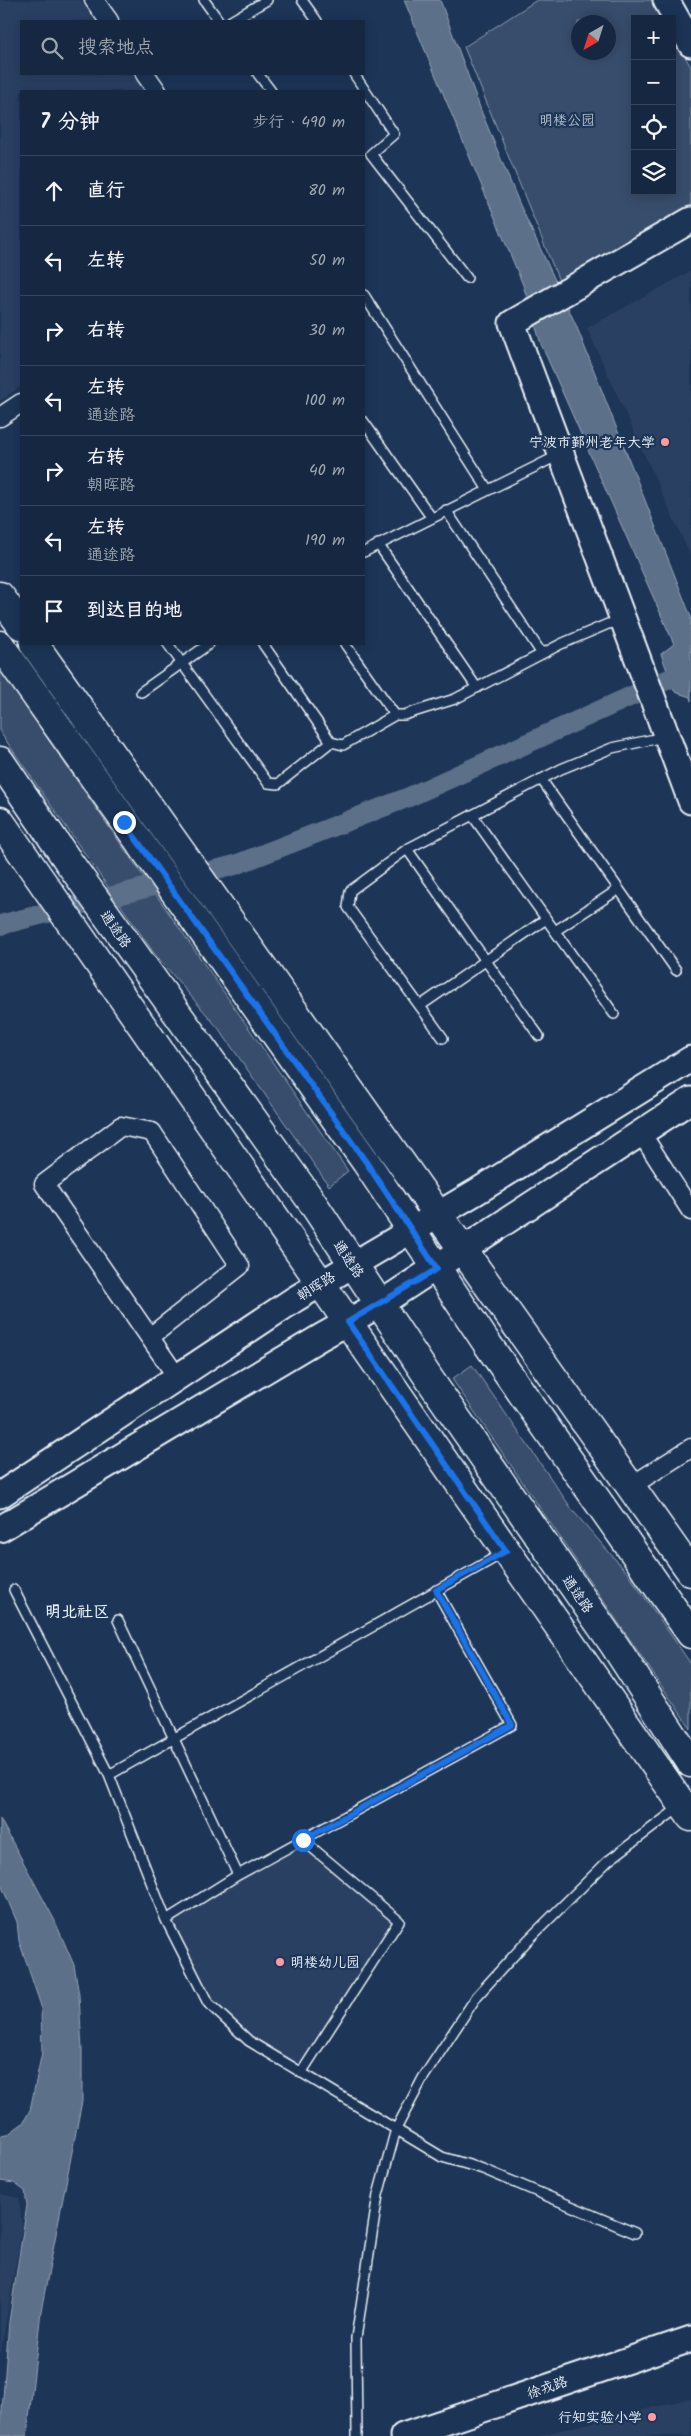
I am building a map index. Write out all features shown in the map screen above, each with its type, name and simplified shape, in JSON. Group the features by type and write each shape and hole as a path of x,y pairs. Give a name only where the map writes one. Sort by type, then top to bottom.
{"main road":[{"path":"666,0 691,44"},
{"path":"691,220 512,323 691,801"},
{"path":"0,596 20,625"},
{"path":"0,645 366,1162 486,1342 691,1634"},
{"path":"35,645 691,1572"},
{"name":"通途路","path":"0,761 68,861 310,1199 430,1380 615,1646 691,1763"},
{"path":"0,821 687,1811"},
{"name":"朝晖路","path":"0,1495 321,1283 691,1059"},
{"path":"0,1529 437,1269 691,1100"},
{"name":"徐戎路","path":"403,2436 691,2339"}],"street":[{"path":"94,0 108,20"},
{"path":"147,75 156,90"},
{"path":"0,417 20,404"},
{"path":"150,1337 240,1266 152,1132 121,1126 44,1184 177,1377"},
{"path":"641,1133 691,1211"},
{"path":"631,1486 691,1448"}],"lane":[{"path":"204,0 218,20"},
{"path":"233,20 267,0"},
{"path":"302,0 316,20"},
{"path":"259,75 271,90"},
{"path":"355,75 365,90"},
{"path":"365,90 394,134 368,156 467,278"},
{"path":"365,297 488,490"},
{"path":"365,423 431,518"},
{"path":"365,548 378,544 562,454"},
{"path":"446,510 542,654"},
{"path":"378,544 477,688"},
{"path":"264,645 332,742 343,745 395,715 404,715 456,699 542,654 608,624 624,622"},
{"path":"169,645 268,783 278,784 332,742"},
{"path":"141,692 208,645"},
{"path":"346,645 395,715"},
{"path":"443,1038 348,907 350,891 407,849 541,779 612,748 665,732"},
{"path":"541,779 676,970"},
{"path":"472,815 614,1014"},
{"path":"407,849 539,1036"},
{"path":"555,932 619,889"},
{"path":"420,1006 546,919"},
{"path":"109,1775 506,1551"},
{"path":"14,1590 109,1775 166,1920 208,2002 249,2041 442,2157 482,2169 635,2233"},
{"path":"166,1920 238,1875 512,1725 436,1590"},
{"path":"118,1620 238,1875"},
{"path":"358,2436 356,2338 378,2195 396,2129 423,2078 477,1996 528,1940 608,1861 687,1811"},
{"path":"301,2073 399,1921 303,1840"}],"shaded area":[{"path":"0,0 81,0 95,20 20,20 20,75 133,75 144,90 20,90 20,387 0,401"},
{"path":"404,0 440,0 482,113 520,205 576,325 691,617 691,701 690,697 675,692 661,654 674,644 541,344 523,285"},
{"name":"宁波市鄞州老年大学","path":"691,271 691,557 587,328"},
{"path":"0,1819 54,1919 74,1965 79,1995 82,2050 82,2101 41,2311 27,2436 0,2436 9,2322 27,2205 25,2191 14,2183 0,2181 0,2136 7,2135 23,2123 30,2110 42,2052 41,2006 19,1941 17,1922 0,1882"},
{"name":"明楼幼儿园","path":"303,1841 398,1922 301,2072 250,2040 209,2002 167,1920"},
{"path":"0,2194 19,2198 22,2226 0,2356"},
{"name":"行知实验小学","path":"691,2398 691,2436 537,2436"}],"green space":[{"name":"明楼公园","path":"537,0 653,0 662,15 631,15 631,195 676,195 676,41 691,67 691,206 559,281 464,47"},
{"path":"0,670 348,1171 329,1186 219,1029 154,953 0,732"},
{"path":"472,1365 574,1512 629,1575 691,1664 691,1729 452,1379"}],"waterway":[{"path":"0,925 235,865 409,797 691,669"}],"place":[{"name":"宁波市鄞州老年大学","path":"665,442"},
{"name":"明楼幼儿园","path":"280,1962"},
{"name":"行知实验小学","path":"652,2417"}],"district":[{"name":"明北社区","path":"77,1611"}],"route":[{"path":"124,822 204,931 366,1162 437,1269 348,1322 506,1551 436,1590 512,1725 303,1840"}]}
